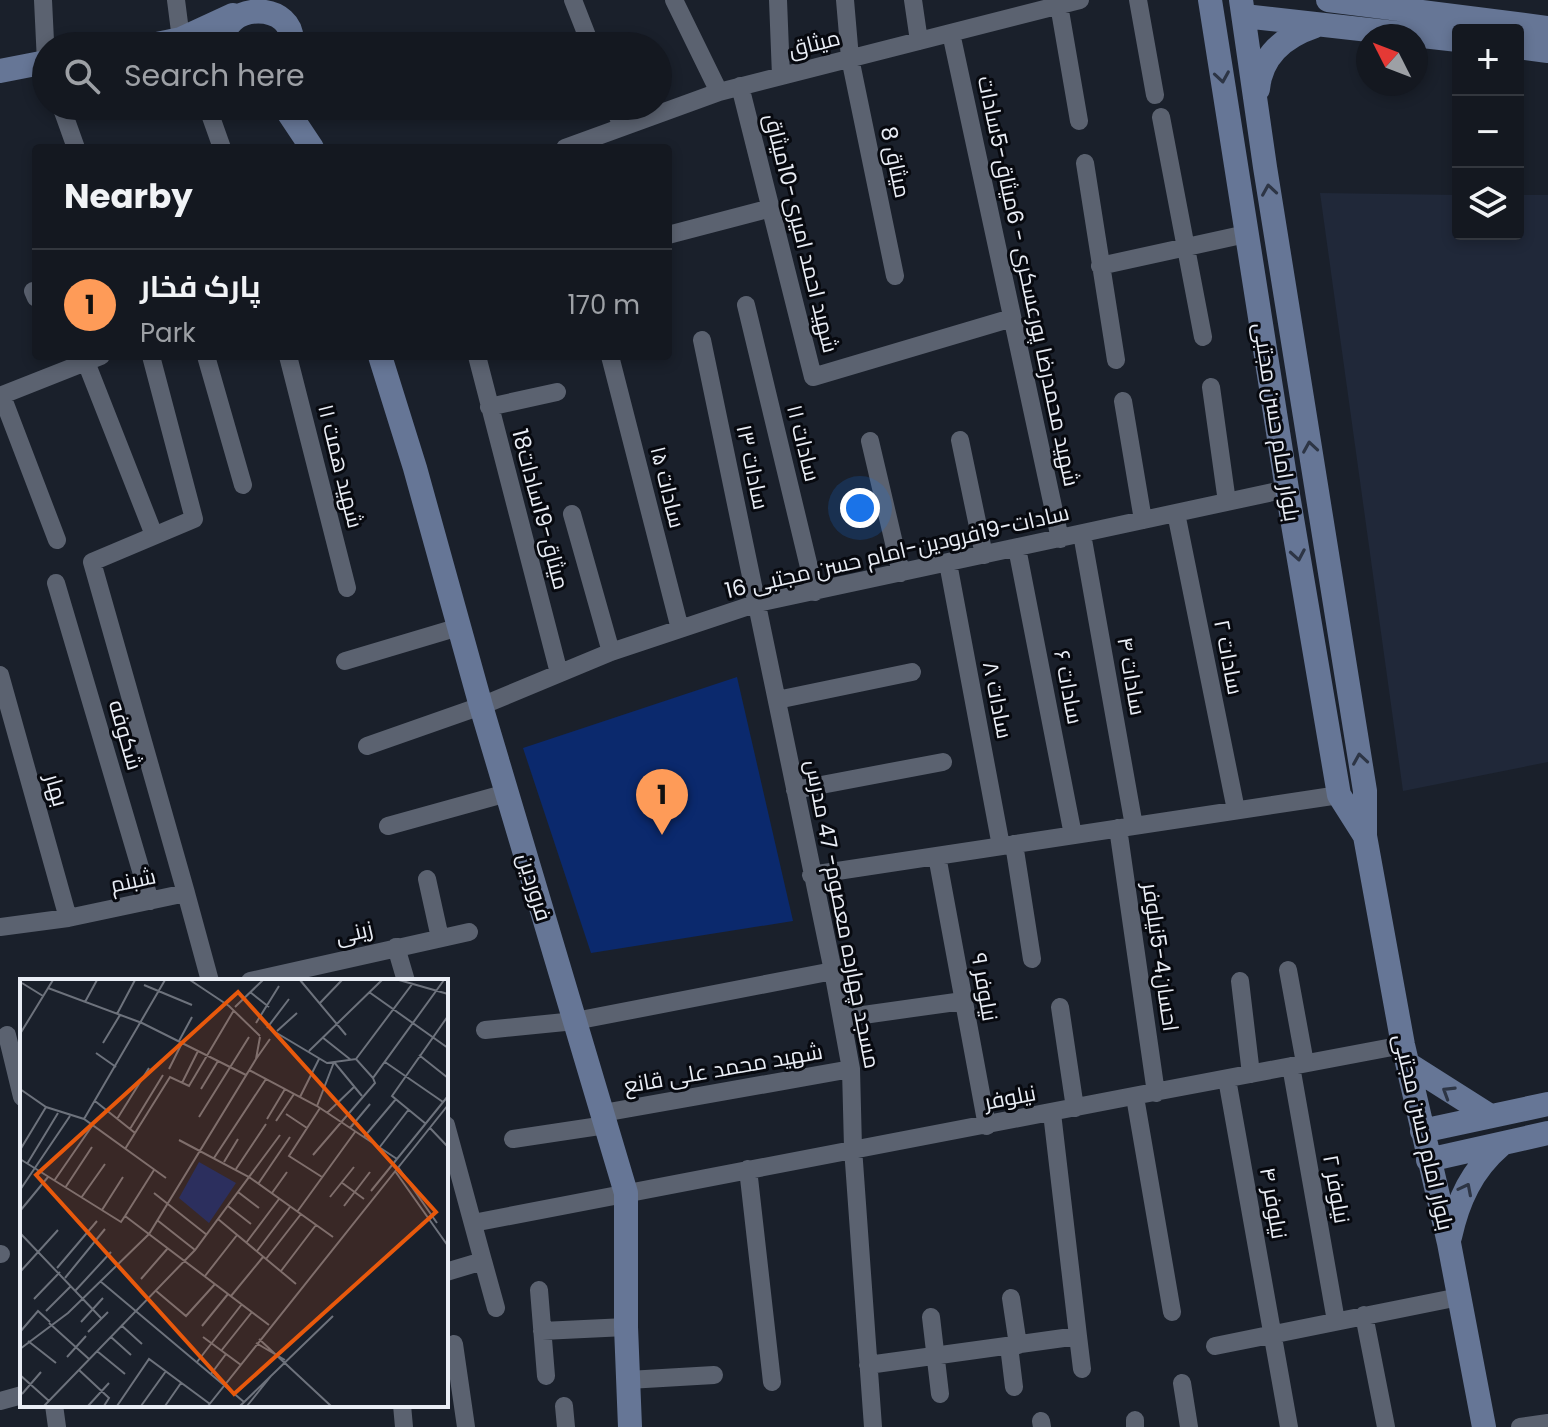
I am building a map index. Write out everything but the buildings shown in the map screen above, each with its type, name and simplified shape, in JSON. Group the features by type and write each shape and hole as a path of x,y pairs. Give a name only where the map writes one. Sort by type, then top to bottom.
{"main road":[{"name":"بلوار امام حسن مجتبی","path":"1210,0 1339,795 1365,836"},
{"path":"1328,0 1548,28"},
{"path":"225,32 244,7"},
{"path":"195,32 244,7 275,10 284,17 291,32"},
{"path":"1242,8 1318,24 1452,39"},
{"name":"بلوار امام حسن مجتبی","path":"1242,8 1365,791 1365,836 1405,1054 1449,1243 1484,1427"},
{"path":"1257,103 1259,82 1269,57 1289,36 1318,24"},
{"path":"1524,48 1548,51"},
{"path":"0,71 32,65"},
{"path":"0,87 32,81"},
{"path":"294,120 312,144"},
{"path":"310,120 314,144"},
{"name":"فروردین","path":"381,360 626,1193 630,1427"},
{"path":"1405,1054 1490,1116"},
{"path":"1422,1131 1548,1104"},
{"path":"1428,1160 1548,1133"},
{"path":"1449,1243 1463,1194 1482,1162 1501,1145"}],"street":[{"path":"43,0 45,32"},
{"path":"176,0 180,32"},
{"path":"573,0 586,32"},
{"path":"674,0 719,92"},
{"path":"778,0 781,76"},
{"name":"میثاق 8","path":"845,0 850,58 895,276"},
{"path":"913,0 919,41"},
{"name":"میثاق","path":"672,109 740,86 951,33 1004,9 1059,5 1080,0"},
{"path":"1138,0 1155,95"},
{"path":"1059,5 1079,121"},
{"name":"شهید محمدرضا پورعسکری - 6میثاق-5سادات","path":"951,33 1060,539"},
{"name":"شهید احمد امیری-10میثاق","path":"740,86 813,377 1012,318"},
{"path":"1161,117 1203,337"},
{"path":"66,120 75,144"},
{"path":"212,120 221,144"},
{"path":"619,120 622,127"},
{"name":"میثاق","path":"594,143 641,120"},
{"path":"1085,163 1116,360"},
{"path":"672,234 771,208"},
{"path":"1100,266 1246,234"},
{"name":"سادات ۱۱","path":"746,305 815,592"},
{"name":"سادات ۱۳","path":"702,340 758,603"},
{"path":"57,540 1,396 60,364 87,360"},
{"path":"94,360 154,535"},
{"path":"152,360 194,519 92,562 186,893"},
{"path":"207,360 243,485"},
{"name":"شهید همت ۱۱","path":"289,360 347,588"},
{"name":"18میثاق-19سادات","path":"478,360 559,673"},
{"name":"سادات ۱۵","path":"611,360 680,629"},
{"path":"1211,387 1227,502"},
{"path":"489,407 557,392"},
{"path":"1123,401 1143,520"},
{"path":"960,440 984,555"},
{"path":"870,441 901,573"},
{"name":"سادات-19فرودین-امام حسن مجتبی 16","path":"367,746 481,706 611,652 758,603 1287,489"},
{"name":"سادات ۲","path":"1176,513 1236,810"},
{"path":"572,514 611,652"},
{"name":"سادات ۴","path":"1082,534 1126,827"},
{"name":"سادات ۶","path":"1017,548 1073,835"},
{"name":"سادات ۸","path":"948,563 1032,959"},
{"name":"شکوفه","path":"56,583 150,901"},
{"name":"مسجد چهارده معصوم- 47 مدرس","path":"758,603 851,1069 853,1148 873,1427"},
{"path":"345,661 459,627"},
{"path":"777,700 912,672"},
{"name":"بهار","path":"0,675 68,918"},
{"path":"795,790 943,762"},
{"path":"388,826 507,793"},
{"path":"811,875 1339,795"},
{"name":"احسان4-5نیلوفر","path":"1126,827 1156,1093"},
{"name":"نیلوفر ۹","path":"937,856 987,1126"},
{"path":"427,879 440,938"},
{"name":"شبنم","path":"0,927 68,918 186,893 209,979"},
{"name":"زینی","path":"259,979 469,932"},
{"path":"396,947 405,979"},
{"name":"نیلوفر ۲","path":"1288,970 1298,1065 1336,1321"},
{"path":"485,1030 575,1021 833,971"},
{"path":"1240,981 1251,1074"},
{"path":"842,1018 963,1001"},
{"path":"1060,1007 1075,1108"},
{"path":"10,1034 20,1086"},
{"name":"نیلوفر","path":"473,1223 1298,1065 1405,1054"},
{"name":"شهید محمد علی قانع","path":"513,1139 851,1069"},
{"name":"نیلوفر ۴","path":"1227,1079 1289,1427"},
{"path":"1135,1097 1172,1312"},
{"path":"1052,1113 1082,1369"},
{"path":"450,1155 473,1223 496,1308"},
{"path":"748,1169 772,1382"},
{"path":"448,1271 483,1261"},
{"path":"539,1290 546,1376"},
{"path":"1215,1346 1459,1297"},
{"path":"1011,1298 1014,1387"},
{"path":"1364,1315 1386,1427"},
{"path":"931,1317 940,1394"},
{"path":"542,1331 626,1327"},
{"path":"868,1365 1078,1336"},
{"path":"454,1344 466,1427"},
{"path":"628,1380 714,1375"},
{"path":"1182,1383 1189,1427"},
{"path":"0,1401 20,1396"},
{"path":"564,1406 566,1427"},
{"path":"54,1407 57,1427"},
{"path":"402,1407 404,1427"},
{"path":"1520,1427 1548,1423"}],"shaded area":[{"path":"1320,193 1452,195 1452,240 1524,240 1524,195 1548,195 1548,762 1403,791"},
{"path":"737,677 793,921 591,953 523,748"}],"place":[{"name":"پارک فخار","path":"662,835"}]}
